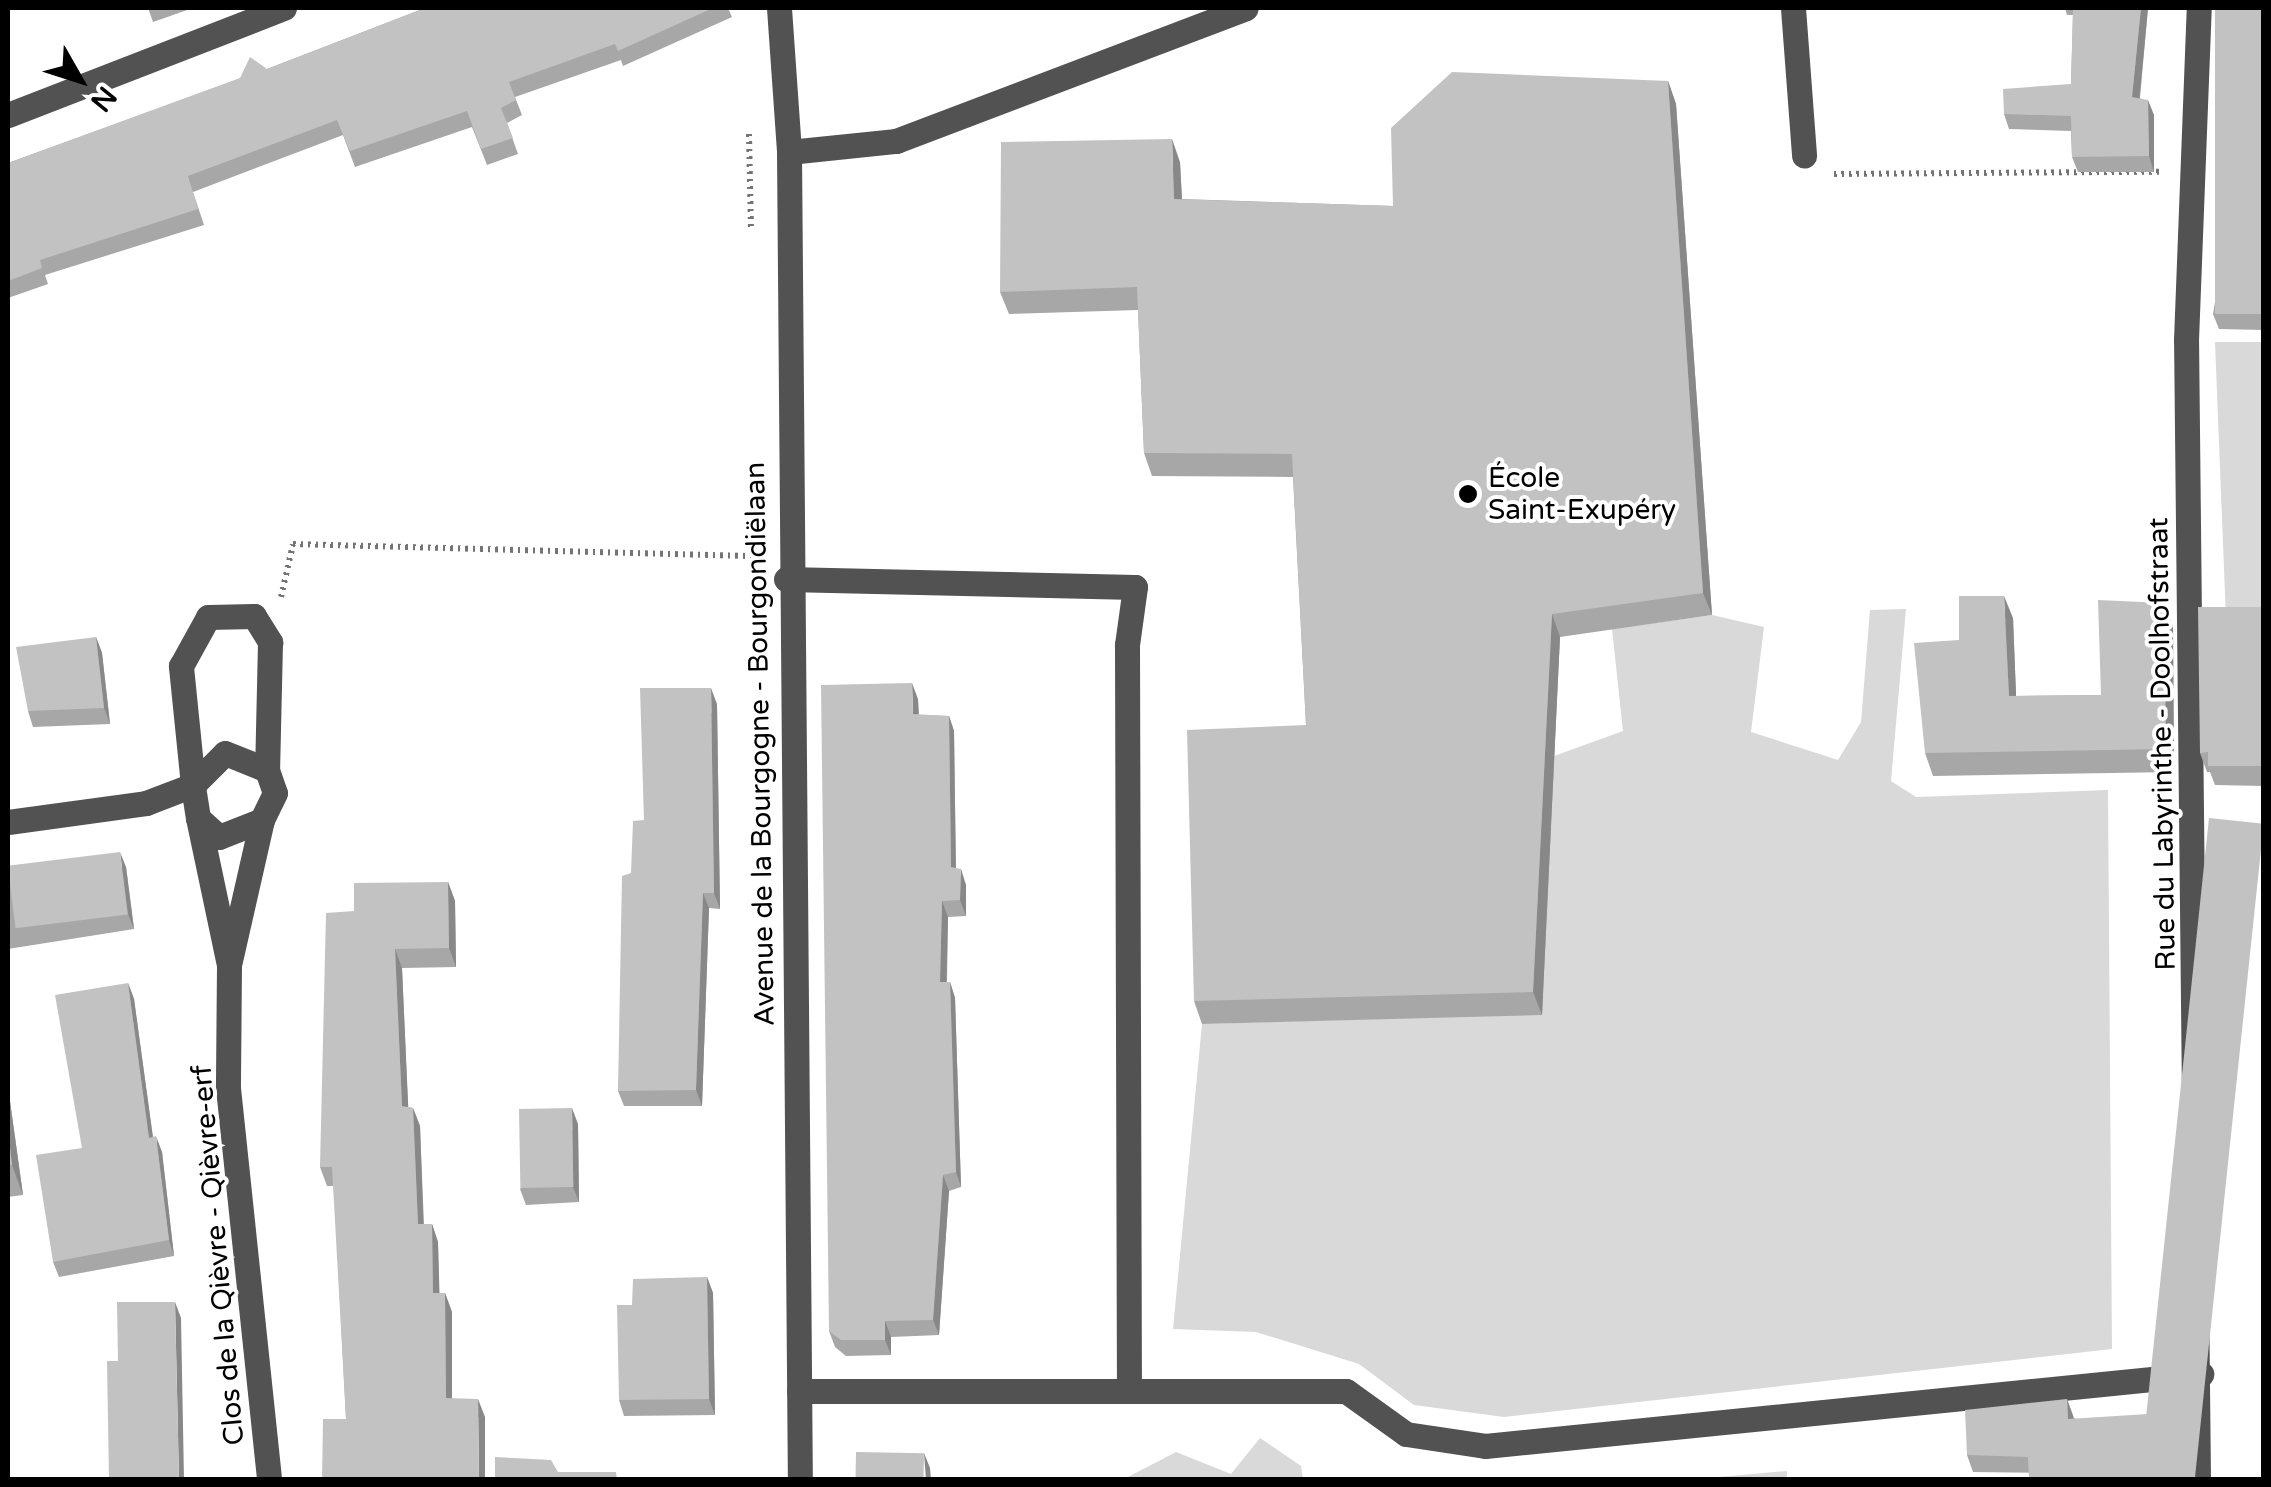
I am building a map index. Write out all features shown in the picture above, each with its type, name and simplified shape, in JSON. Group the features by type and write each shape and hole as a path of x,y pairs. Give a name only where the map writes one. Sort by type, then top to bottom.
{"street":[{"name":"Avenue de la Bourgogne - Bourgondiëlaan","path":"780,8 789,152 786,579 800,1480"},
{"path":"789,152 896,141 1246,8"},
{"path":"1792,8 1804,156"},
{"name":"Rue du Labyrinthe - Doolhofstraat","path":"2198,1480 2201,1374 2186,340 2199,8"},
{"path":"8,115 275,9"},
{"path":"786,579 1135,587 1127,645 1130,1389"},
{"name":"Clos de la Qièvre - Qièvre-erf","path":"229,965 198,818 181,666 208,617 254,616 270,642 267,770 275,793 262,820 229,965 228,1088 269,1480"},
{"path":"8,822 146,804 193,784 225,753 267,770"},
{"path":"198,818 219,837 262,820"},
{"path":"799,1391 1346,1391 1406,1434 1485,1446 2201,1374"}],"path":[{"path":"1804,156 1806,173 2192,168"},
{"path":"270,642 293,544 751,550 786,579"}],"shaded area":[{"path":"2215,342 2263,342 2263,620 2226,619"},
{"path":"1906,609 1891,781 1916,797 2108,790 2112,1349 1504,1417 1414,1405 1359,1364 1256,1332 1173,1329 1202,1024 1541,1014 1554,756 1623,731 1612,629 1712,615 1764,627 1751,732 1838,760 1861,722 1870,610"},
{"path":"1260,1438 1301,1466 1303,1479 1124,1479 1176,1452 1231,1474"},
{"path":"1787,1471 1787,1479 1697,1479"}],"building":[{"path":"425,8 713,8 618,51 615,44 509,82 516,100 501,108 513,138 481,149 467,111 350,151 337,120 188,176 198,209 40,260 42,268 8,281 8,163 240,78 250,57 267,69"},
{"path":"2073,8 2141,8 2132,97 2148,100 2149,156 2072,157 2071,116 2004,114 2003,89 2071,84"},
{"path":"2215,8 2264,8 2264,314 2215,314"},
{"path":"1452,72 1668,81 1703,593 1552,614 1533,992 1194,1001 1187,730 1306,725 1292,454 1144,453 1137,287 1000,292 1001,142 1172,139 1174,199 1393,206 1391,128"},
{"path":"1959,596 2004,596 2009,696 2101,695 2098,600 2164,603 2166,749 1925,753 1914,643 1959,640"},
{"path":"2198,607 2264,607 2264,766 2208,766 2208,752 2200,753"},
{"path":"96,637 104,708 28,711 16,647"},
{"path":"912,683 913,714 949,716 951,867 961,869 960,900 942,901 940,982 950,982 956,1172 943,1175 933,1320 885,1321 885,1340 841,1340 829,1331 821,685"},
{"path":"640,688 711,688 714,893 703,893 696,1090 618,1091 622,876 631,873 633,821 644,820"},
{"path":"2209,818 2264,824 2195,1480 2140,1476"},
{"path":"120,852 128,915 16,928 8,866"},
{"path":"448,882 449,948 395,949 402,1106 413,1108 418,1224 432,1224 433,1293 445,1293 446,1398 478,1399 479,1480 322,1480 323,1419 346,1419 332,1167 320,1167 326,913 354,911 354,883"},
{"path":"128,983 149,1138 156,1136 169,1240 53,1262 36,1155 82,1148 55,995"},
{"path":"572,1108 573,1187 520,1188 519,1109"},
{"path":"8,1131 12,1165 8,1166"},
{"path":"707,1277 709,1399 619,1400 617,1305 632,1305 633,1279"},
{"path":"117,1302 175,1302 179,1480 109,1480 107,1361 118,1361"},
{"path":"2067,1399 2068,1419 2148,1414 2176,1452 2178,1472 2189,1480 2029,1480 2028,1457 1967,1455 1965,1410"},
{"path":"856,1452 924,1453 924,1480 856,1480"},
{"path":"495,1457 551,1460 558,1472 616,1472 617,1480 495,1480"}],"place":[{"name":"École Saint-Exupéry","path":"1468,494"}]}
